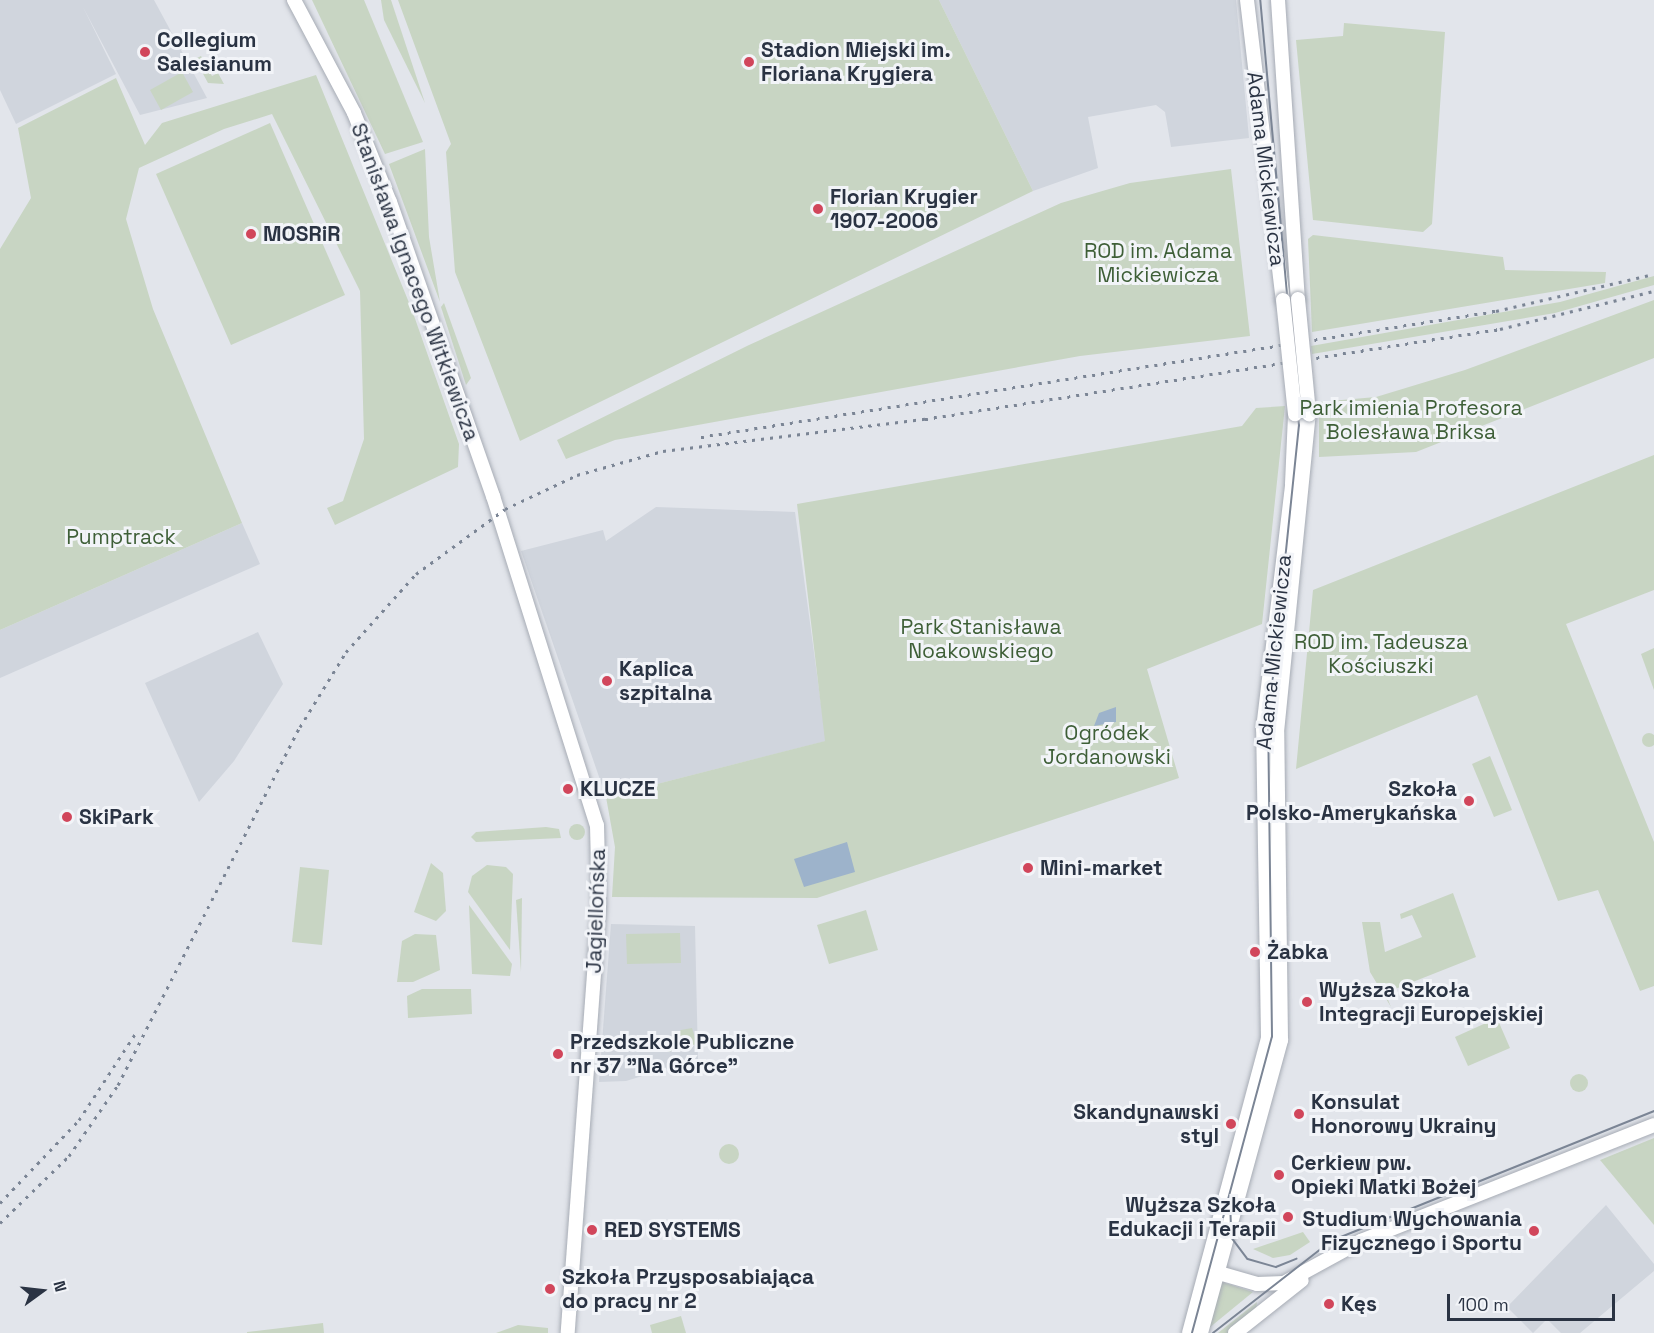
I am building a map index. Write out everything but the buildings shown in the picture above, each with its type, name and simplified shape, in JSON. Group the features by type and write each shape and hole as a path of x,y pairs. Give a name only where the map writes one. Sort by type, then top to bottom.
{"street":[{"name":"Stanisława Ignacego Witkiewicza","path":"294,0 373,159 484,470"},
{"name":"Adama Mickiewicza","path":"1247,0 1283,300 1302,414"},
{"name":"Adama Mickiewicza","path":"1201,1333 1213,1271 1268,1038 1263,729 1302,414 1298,299 1278,0"},
{"name":"Jagiellońska","path":"484,470 600,842 568,1333"},
{"path":"1213,1271 1274,1285 1361,1241 1654,1125"},
{"path":"1236,1333 1327,1260"},
{"name":"Adama Mickiewicza","path":"1189,1333 1213,1271"}],"shaded area":[{"path":"0,0 154,0 207,98 140,115 83,7 116,74 16,124 0,90"},
{"path":"939,0 1236,0 1249,138 1171,147 1165,112 1156,105 1088,117 1098,168 1033,191"},
{"path":"656,507 795,512 826,741 606,797 521,551 603,530 606,541"},
{"path":"242,523 260,564 0,678 0,630"},
{"path":"258,632 283,684 234,761 199,802 145,683"},
{"path":"611,924 695,926 698,1059 626,1081 599,1082"},
{"path":"1606,1205 1654,1264 1654,1271 1580,1333 1561,1333 1547,1319 1533,1333 1507,1307"}],"green space":[{"path":"312,0 364,0 423,142 385,154"},
{"path":"381,0 391,0 425,103 384,20"},
{"path":"398,0 939,0 1033,191 520,441 455,272 446,152 451,144"},
{"path":"1344,23 1445,32 1432,224 1423,232 1313,220 1296,40 1343,36"},
{"path":"201,56 212,76 218,73 224,84 208,83 195,59"},
{"path":"182,72 193,92 161,110 150,90"},
{"name":"Pumptrack","path":"316,75 412,310 459,444 458,467 335,525 327,508 343,501 364,439 360,291 272,114 224,129 139,168 126,219 153,309 242,523 0,630 0,249 31,198 18,128 116,78 145,145 162,123"},
{"name":"MOSRiR","path":"270,123 345,295 231,345 156,174"},
{"path":"425,149 429,237 440,302 389,164"},
{"name":"ROD im. Adama Mickiewicza","path":"1231,169 1250,336 1080,356 615,440 566,459 557,440 749,345 1061,203 1130,183"},
{"path":"1313,235 1503,257 1505,270 1606,272 1605,283 1312,332 1308,239"},
{"path":"1654,276 1654,285 1555,313 1312,354 1311,346 1560,302"},
{"name":"Park imienia Profesora Bolesława Briksa","path":"1654,300 1654,358 1416,452 1319,457 1319,402 1376,397 1465,370"},
{"path":"444,303 471,378 466,385 441,307"},
{"name":"Park Stanisława Noakowskiego","path":"1285,406 1262,624 1147,669 1179,778 817,898 612,897 615,847 606,797 825,741 797,504 1242,426 1256,408"},
{"name":"ROD im. Tadeusza Kościuszki","path":"1654,455 1654,590 1566,624 1654,842 1654,986 1640,991 1598,890 1558,901 1477,695 1296,769 1313,590"},
{"path":"1654,648 1654,690 1641,654"},
{"path":"1649,733 1654,735 1656,740 1654,745 1649,747 1644,745 1642,740 1644,735"},
{"path":"1490,756 1512,810 1494,817 1472,764"},
{"path":"577,824 585,832 577,840 569,832"},
{"path":"546,827 559,829 561,838 476,842 471,837 476,832"},
{"path":"431,863 443,873 446,911 436,921 414,912"},
{"path":"487,865 506,867 513,874 510,950 468,892 472,876"},
{"path":"300,867 329,870 322,945 292,942"},
{"path":"1453,893 1476,957 1395,989 1386,995 1391,1007 1370,972 1362,922 1380,922 1385,952 1422,937 1412,915 1401,919 1400,914"},
{"path":"522,898 521,972 516,900"},
{"path":"469,905 512,964 510,976 472,974"},
{"path":"866,910 878,950 829,964 817,925"},
{"path":"680,933 681,963 627,964 626,934"},
{"path":"415,934 436,935 440,970 413,982 397,982 402,941"},
{"path":"422,989 471,989 472,1014 408,1018 407,996"},
{"path":"1497,1018 1510,1048 1468,1066 1455,1037"},
{"path":"692,1028 697,1044 668,1052 666,1044 681,1030"},
{"path":"1579,1074 1587,1079 1588,1083 1583,1091 1579,1092 1571,1087 1570,1083 1575,1075"},
{"path":"1654,1138 1654,1225 1600,1160"},
{"path":"725,1144 733,1144 739,1150 739,1158 733,1164 725,1164 719,1158 719,1150"},
{"path":"1303,1232 1310,1242 1290,1255 1273,1258 1253,1249"},
{"path":"1221,1283 1253,1292 1209,1328"},
{"path":"1257,1302 1256,1310 1232,1333 1218,1333"},
{"path":"681,1316 686,1333 652,1333 650,1325"},
{"path":"323,1323 324,1333 247,1333 247,1332"},
{"path":"518,1325 548,1328 548,1333 496,1333"}],"water":[{"path":"1116,707 1116,722 1094,726 1099,713"},
{"path":"847,842 855,872 804,887 794,859"}],"tram line":[{"path":"1192,1333 1272,1037 1268,725 1299,426 1260,0"},
{"path":"1213,1333 1331,1241 1654,1111"},
{"path":"1231,1214 1232,1238 1248,1259 1276,1267 1296,1259"}],"railway":[{"path":"701,437 1496,311 1654,274"},
{"path":"0,1223 69,1156 118,1085 300,727 346,652 416,574 505,509 577,475 663,451 925,419 1500,329 1654,291"},
{"path":"0,1203 79,1120 137,1031"}],"place":[{"name":"Collegium Salesianum","path":"145,52"},
{"name":"Stadion Miejski im. Floriana Krygiera","path":"749,62"},
{"name":"Florian Krygier 1907-2006","path":"818,209"},
{"name":"MOSRiR","path":"251,234"},
{"name":"Kaplica szpitalna","path":"607,681"},
{"name":"KLUCZE","path":"568,789"},
{"name":"Szkoła Polsko-Amerykańska","path":"1469,801"},
{"name":"SkiPark","path":"67,817"},
{"name":"Mini-market","path":"1028,868"},
{"name":"Żabka","path":"1255,952"},
{"name":"Wyższa Szkoła Integracji Europejskiej","path":"1307,1002"},
{"name":"Przedszkole Publiczne nr 37 \"Na Górce\"","path":"558,1054"},
{"name":"Konsulat Honorowy Ukrainy","path":"1299,1114"},
{"name":"Skandynawski styl","path":"1231,1124"},
{"name":"Cerkiew pw. Opieki Matki Bożej","path":"1279,1175"},
{"name":"Wyższa Szkoła Edukacji i Terapii","path":"1288,1217"},
{"name":"RED SYSTEMS","path":"592,1230"},
{"name":"Studium Wychowania Fizycznego i Sportu","path":"1534,1231"},
{"name":"Szkoła Przysposabiająca do pracy nr 2","path":"550,1289"},
{"name":"Kęs","path":"1329,1304"}],"park label":[{"name":"Ogródek Jordanowski","path":"1107,745"}]}
